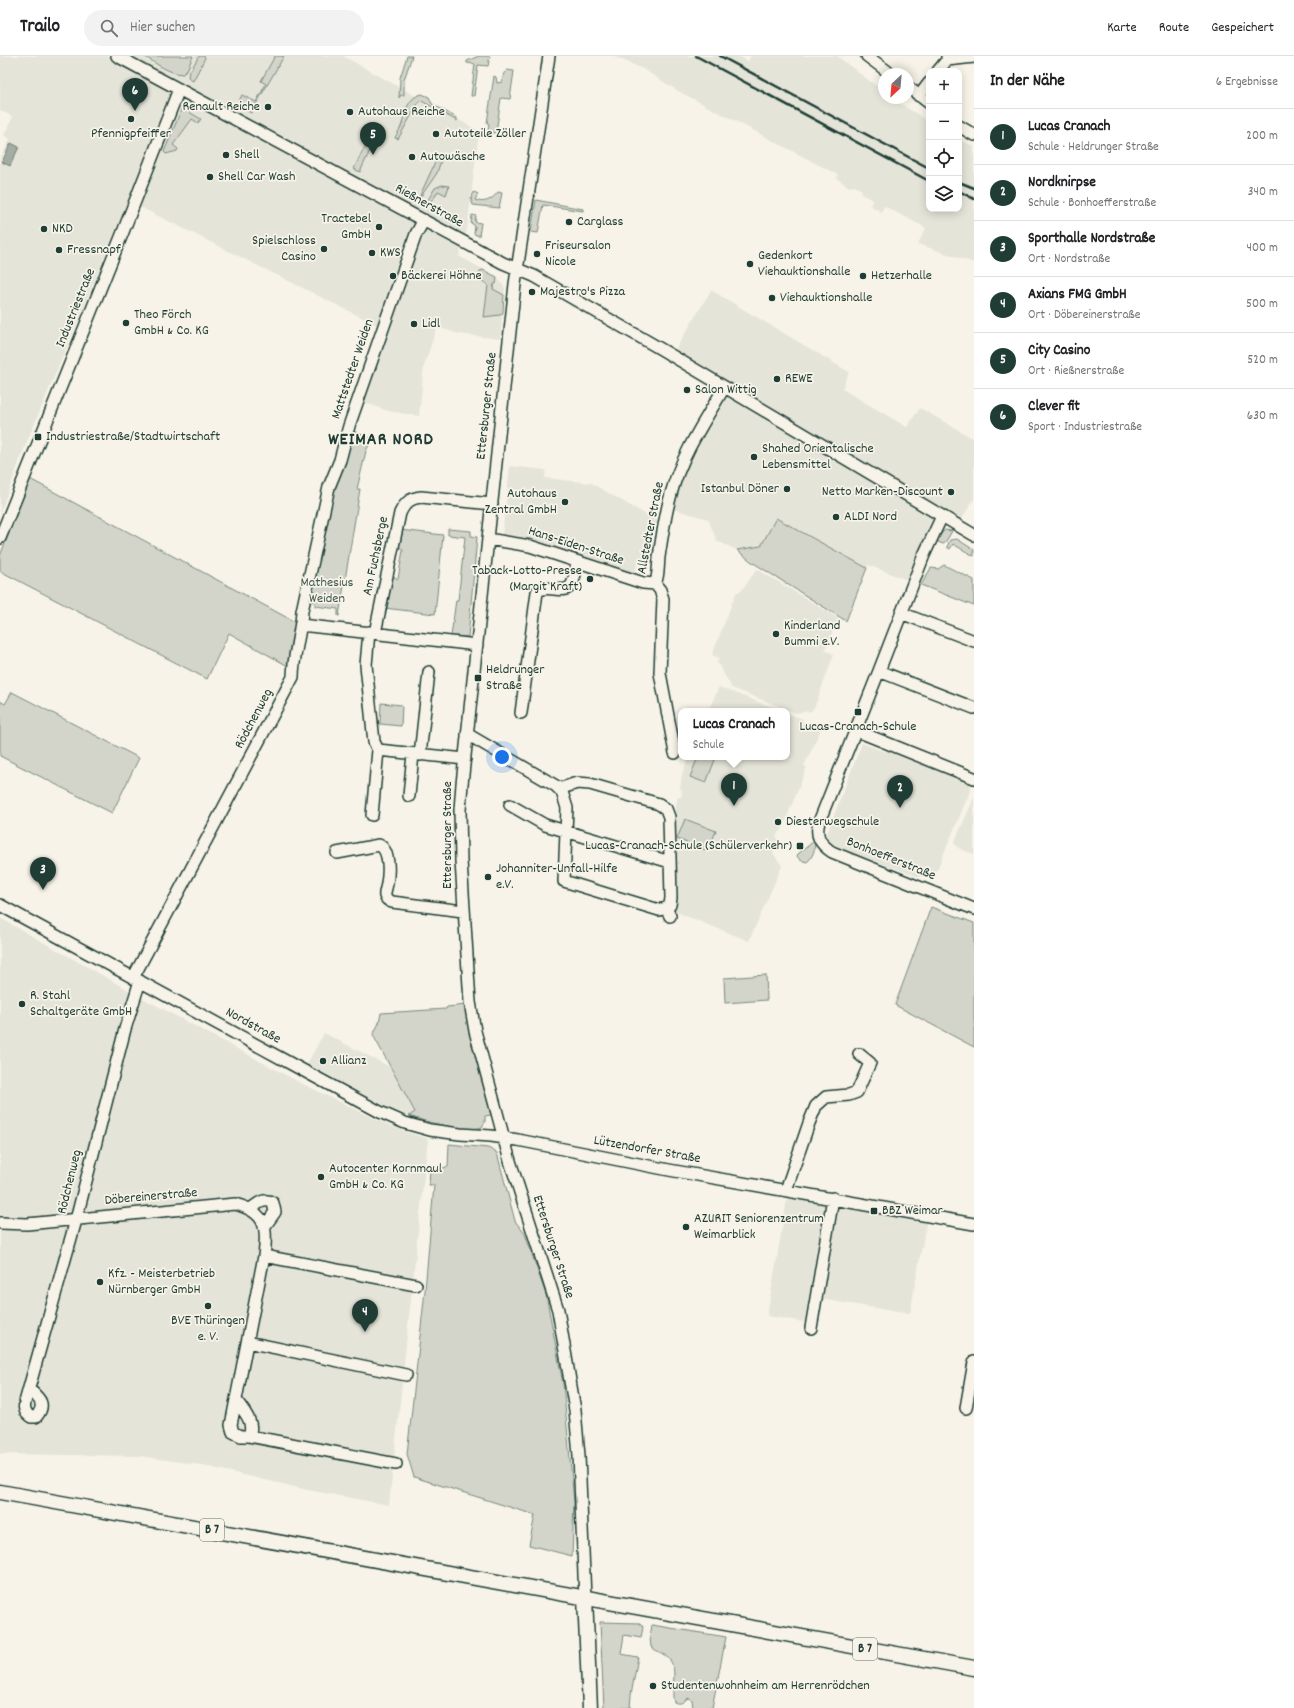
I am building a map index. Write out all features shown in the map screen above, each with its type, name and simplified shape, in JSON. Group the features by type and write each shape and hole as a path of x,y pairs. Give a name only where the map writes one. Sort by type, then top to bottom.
{"main road":[{"name":"B 7","path":"0,1492 974,1668"},
{"path":"585,1598 590,1708"}],"street":[{"name":"Rießnerstraße","path":"117,56 503,263 534,276 974,535"},
{"name":"Ettersburger Straße","path":"549,56 510,325 460,810 463,911 470,1002 475,1031 504,1138 527,1218 554,1295 566,1356 575,1410 579,1456 585,1598"},
{"path":"867,56 883,68"},
{"path":"940,68 947,58 974,57"},
{"path":"919,96 926,87"},
{"name":"Industriestraße","path":"0,538 179,89"},
{"path":"914,92 926,101"},
{"path":"962,128 974,135"},
{"name":"Mattstedter Weiden","path":"301,625 304,604 329,487 340,460 349,426 416,234 424,220"},
{"name":"Allstedter Straße","path":"675,753 660,673 662,594 655,584 668,508 675,481 687,454 724,388"},
{"name":"Am Fuchsberge","path":"372,815 378,750 374,742 366,665 398,521 403,507 407,502 414,498 421,497 492,504"},
{"name":"Bonhoefferstraße","path":"942,516 924,555 854,732 819,822 817,834 824,846 832,852 974,908"},
{"name":"Hans-Eiden-Straße","path":"488,539 530,546 643,583 655,584"},
{"path":"521,713 537,592 543,588 564,590 568,588 573,581 577,562"},
{"path":"901,613 974,641"},
{"path":"301,625 477,645"},
{"name":"Rödchenweg","path":"29,1389 76,1220 125,1029 136,980 293,677 293,663 301,625"},
{"path":"879,671 974,708"},
{"path":"409,796 417,754 429,672"},
{"path":"854,732 862,733 974,778"},
{"path":"467,734 559,789 565,800 566,808 564,881 668,912 671,898 669,817 668,812 663,806 590,784 577,783 559,789"},
{"path":"378,750 465,759"},
{"path":"510,805 545,825 670,862"},
{"name":"Ettersburger Straße","path":"338,853 379,845 385,850 387,858 388,875 385,896 387,900 392,902 463,911"},
{"name":"Nordstraße","path":"0,905 380,1112 405,1123 445,1132 504,1138"},
{"path":"786,1190 794,1163 816,1106 826,1097 849,1095 857,1092 860,1088 870,1063 859,1054"},
{"name":"Lützendorfer Straße","path":"504,1138 974,1224"},
{"path":"811,1328 833,1198"},
{"path":"265,1226 275,1212 273,1203 268,1200 262,1201 250,1209 260,1216 265,1226 267,1237 231,1425 233,1432 241,1436 249,1436 396,1464"},
{"name":"Döbereinerstraße","path":"0,1223 27,1224 235,1204 250,1209"},
{"path":"264,1256 416,1285"},
{"path":"247,1342 406,1375"},
{"path":"966,1408 974,1362"},
{"path":"236,1400 251,1423 252,1429 249,1436"}],"shaded area":[{"path":"0,56 343,56 479,131 467,230 459,256 497,277 505,288 500,339 459,334 437,327 424,366 419,416 388,411 363,402 387,330 128,201 24,449 0,513 0,159 10,139 4,135 13,117 0,110"},
{"path":"613,56 738,56 748,61 751,56 837,56 878,87 878,104 901,104 926,120 926,212 962,212 962,141 974,146 974,263 918,244 926,228 884,206 881,212 870,205 873,200 861,194 862,190 854,186 849,187 836,178 838,175 678,91 643,69"},
{"path":"11,143 19,147 10,166 2,162"},
{"path":"711,290 849,372 842,389 907,427 920,408 974,439 974,499 956,528 933,515 907,580 868,565 867,568 777,518 761,546 737,550 717,541 708,519 663,506 674,470 716,389 670,359"},
{"name":"Autohaus Zentral GmbH","path":"510,466 546,470 545,478 591,483 657,521 652,559 639,558 634,575 502,536"},
{"name":"Kinderland Bummi e.V.","path":"757,569 838,618 825,650 834,654 815,706 811,711 796,713 790,711 790,708 783,708 732,688 717,662 719,658 712,655 736,593 742,590"},
{"path":"719,687 774,708 709,708"},
{"path":"790,714 803,719 802,722 821,729 804,766 807,767 781,832 779,831 776,837 778,839 773,853 782,866 749,941 676,912 674,815 678,797 681,797 682,790 680,789 682,774 688,760 790,760"},
{"path":"862,743 885,752 886,749 969,782 971,789 937,870 919,877 845,850 832,843 826,836"},
{"path":"974,798 974,854 960,849 954,843"},
{"path":"0,918 148,1001 299,1082 377,1120 428,1139 389,1505 308,1490 200,1465 139,1456 0,1454"},
{"path":"324,1033 390,1067 415,1112 409,1116 383,1105 307,1064"},
{"path":"788,1193 927,1218 910,1314 815,1298 810,1323 767,1316"}],"green space":[{"path":"144,56 193,56 187,70 183,74 178,74 158,65"},
{"path":"199,56 204,56 205,58 193,81 189,79 188,75"},
{"path":"275,56 284,56 251,113 237,105 242,95 256,102 266,84 261,81"},
{"path":"407,56 412,56 404,80 404,95 401,95 399,98 400,78"},
{"path":"479,56 490,56 488,66 478,65 474,96 471,96 475,64 467,63 467,61"},
{"path":"507,70 514,71 510,99 501,98 496,133 488,132 489,124 487,123 494,76 496,77 497,83 502,82 504,73"},
{"path":"422,94 429,97 432,104 457,118 457,121 420,100 398,139 395,138 410,102 413,98"},
{"path":"182,108 201,119 198,123 192,119 173,145 178,149 177,151 166,154 164,152"},
{"path":"369,142 373,144 360,172 354,169 362,152"},
{"path":"439,154 442,157 437,173 417,202"},
{"path":"442,185 449,186 446,195 438,191 434,198 425,205 435,188"},
{"path":"474,192 478,194 475,200 482,202 490,199 498,192 502,193 499,208 473,205 471,199"},
{"path":"536,200 583,209 583,211 543,205 538,233 531,232"},
{"path":"472,215 476,216 475,222 481,223 479,236 474,234 475,226 471,223"},
{"path":"483,270 497,277 496,284 494,284 493,289 504,295 503,313 500,315 484,317 488,285 480,278 480,271"},
{"name":"Mathesius Weiden","path":"353,431 372,439 366,451 357,489 360,489 338,616 338,609 315,606 315,602 309,601 332,492"},
{"path":"30,479 297,623 288,666 229,633 207,679 0,571 0,556"},
{"path":"776,518 867,568 846,621 752,562 737,550 761,546"},
{"path":"448,529 471,531 471,536 477,537 468,637 451,636 456,600 458,600 465,537 448,535"},
{"path":"400,530 443,535 435,614 384,608 390,574 398,579 403,550 397,545"},
{"path":"945,530 952,531 943,544 938,542 937,538"},
{"path":"957,539 974,550 974,556 953,544 950,549 947,547 950,540"},
{"path":"944,565 974,580 974,606 921,585 931,568 938,569"},
{"path":"12,692 139,758 112,813 0,756 0,701 5,704"},
{"path":"381,703 402,705 401,726 380,724"},
{"path":"697,760 715,760 706,783 690,777"},
{"path":"685,819 716,831 708,851 677,839"},
{"path":"814,841 815,844 811,858 807,862 800,860 797,856 798,854"},
{"path":"931,907 974,923 974,1047 895,1005"},
{"path":"766,975 767,1000 725,1003 724,978"},
{"path":"466,1005 477,1063 491,1115 485,1116 485,1122 482,1127 466,1129 446,1126 409,1116 415,1112 373,1035 379,1023 381,1013 446,1009 447,1007"},
{"path":"449,1144 488,1148 497,1153 515,1221 525,1234 546,1295 563,1384 574,1502 572,1556 529,1545 535,1515 414,1477 407,1454 425,1291 434,1185 429,1185 430,1169 448,1167"},
{"path":"600,1622 640,1623 643,1627 641,1638 624,1635 621,1654 638,1657 630,1708 604,1708"},
{"path":"652,1625 726,1637 712,1708 693,1708 692,1700 688,1698 680,1703 674,1702 674,1674 672,1663 667,1657 651,1647 650,1637"}],"railway":[{"path":"696,56 926,179"},
{"path":"720,56 926,166"},
{"path":"962,183 974,188"},
{"path":"962,193 974,199"}],"place":[{"name":"Renault Reiche","path":"268,107"},
{"name":"Clever fit","path":"135,111"},
{"name":"Autohaus Reiche","path":"350,112"},
{"name":"Pfennigpfeiffer","path":"131,119"},
{"name":"Autoteile Zöller","path":"436,134"},
{"name":"Shell","path":"226,155"},
{"name":"City Casino","path":"373,155"},
{"name":"Autowäsche","path":"412,157"},
{"name":"Shell Car Wash","path":"210,177"},
{"name":"Carglass","path":"569,222"},
{"name":"Tractebel GmbH","path":"379,227"},
{"name":"NKD","path":"44,229"},
{"name":"Spielschloss Casino","path":"324,249"},
{"name":"Fressnapf","path":"59,250"},
{"name":"KWS","path":"372,253"},
{"name":"Friseursalon Nicole","path":"537,254"},
{"name":"Gedenkort Viehauktionshalle","path":"750,264"},
{"name":"Bäckerei Höhne","path":"393,276"},
{"name":"Hetzerhalle","path":"863,276"},
{"name":"Majestro's Pizza","path":"532,292"},
{"name":"Viehauktionshalle","path":"772,298"},
{"name":"Theo Förch GmbH & Co. KG","path":"126,323"},
{"name":"Lidl","path":"414,324"},
{"name":"REWE","path":"777,379"},
{"name":"Salon Wittig","path":"687,390"},
{"name":"Industriestraße/Stadtwirtschaft","path":"38,437"},
{"name":"Shahed Orientalische Lebensmittel","path":"754,457"},
{"name":"Istanbul Döner","path":"787,489"},
{"name":"Netto Marken-Discount","path":"951,492"},
{"name":"Autohaus Zentral GmbH","path":"565,502"},
{"name":"ALDI Nord","path":"836,517"},
{"name":"Taback-Lotto-Presse (Margit Kraft)","path":"590,579"},
{"name":"Kinderland Bummi e.V.","path":"776,634"},
{"name":"Heldrunger Straße","path":"478,678"},
{"name":"Lucas-Cranach-Schule","path":"858,712"},
{"name":"Lucas Cranach","path":"734,806"},
{"name":"Nordknirpse","path":"900,808"},
{"name":"Diesterwegschule","path":"778,822"},
{"name":"Lucas-Cranach-Schule (Schülerverkehr)","path":"800,846"},
{"name":"Johanniter-Unfall-Hilfe e.V.","path":"488,877"},
{"name":"Sporthalle Nordstraße","path":"43,890"},
{"name":"R. Stahl Schaltgeräte GmbH","path":"22,1004"},
{"name":"Allianz","path":"323,1061"},
{"name":"Autocenter Kornmaul GmbH & Co. KG","path":"321,1177"},
{"name":"BBZ Weimar","path":"874,1211"},
{"name":"AZURIT Seniorenzentrum Weimarblick","path":"686,1227"},
{"name":"Kfz. - Meisterbetrieb Nürnberger GmbH","path":"100,1282"},
{"name":"BVE Thüringen e. V.","path":"208,1306"},
{"name":"Axians FMG GmbH","path":"365,1332"},
{"name":"Studentenwohnheim am Herrenrödchen","path":"653,1686"}],"district":[{"name":"WEIMAR NORD","path":"381,440"}]}
